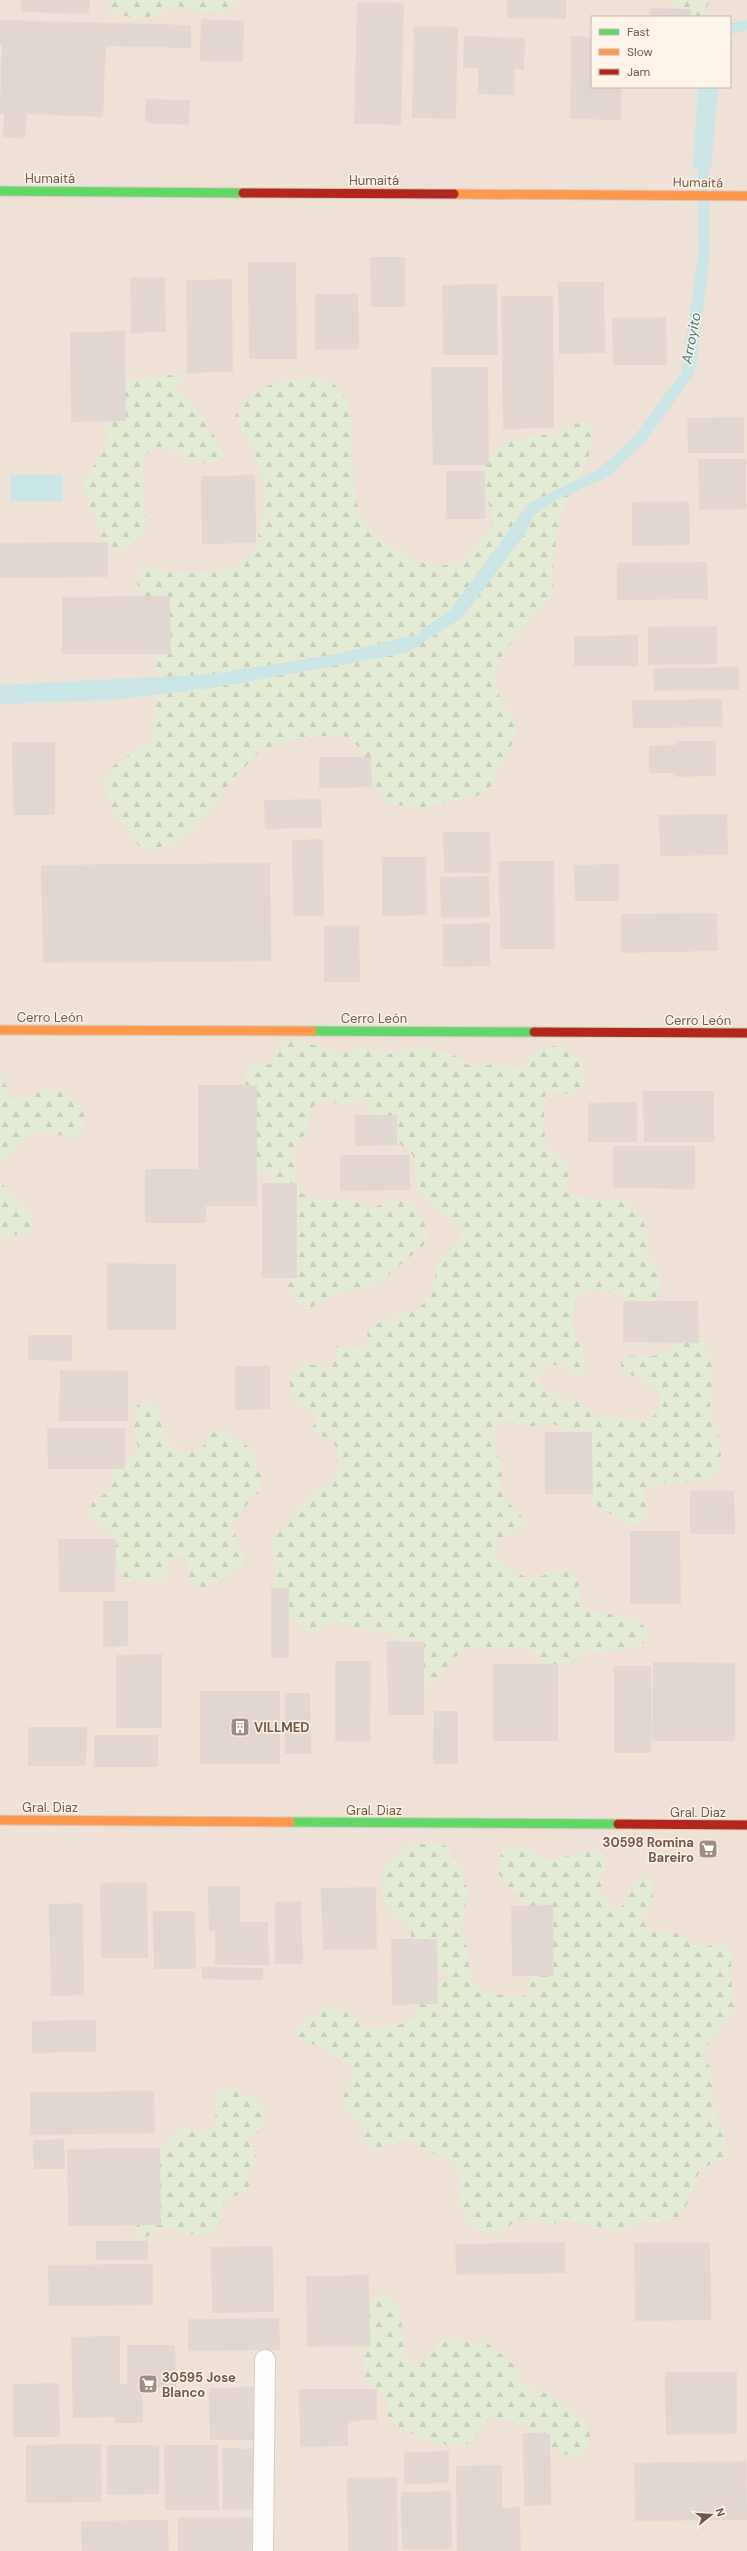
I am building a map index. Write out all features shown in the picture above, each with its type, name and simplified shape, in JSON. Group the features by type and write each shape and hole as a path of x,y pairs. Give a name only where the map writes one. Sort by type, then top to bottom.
{"street":[{"name":"Humaitá","path":"0,191 747,196"},
{"name":"Cerro León","path":"0,1030 747,1033"},
{"name":"Gral. Diaz","path":"0,1820 747,1825"}],"lane":[{"path":"263,2551 265,2360"}],"shaded area":[{"path":"0,0 747,0 747,2551 0,2551"}],"green space":[{"path":"107,0 240,0 224,13 197,11 179,6 145,18 135,19 117,13 110,7"},
{"path":"666,0 710,0 704,15 687,16"},
{"path":"187,373 175,388 190,402 204,419 220,446 224,456 204,463 196,462 173,452 153,447 143,458 146,527 138,541 118,551 104,544 84,489 87,475 104,451 107,437 105,422 107,405 125,381"},
{"path":"313,377 335,385 340,390 347,403 353,434 354,485 356,501 364,523 393,547 417,560 436,566 460,561 467,556 494,522 481,476 485,461 509,441 523,437 553,434 580,422 593,430 591,451 559,518 553,563 554,592 514,638 496,665 495,679 498,693 514,719 517,734 490,788 477,796 419,808 389,804 379,793 361,750 349,737 333,735 289,740 260,751 230,782 214,808 181,840 154,851 139,846 112,808 106,795 104,780 113,766 151,740 156,702 156,660 150,619 145,601 137,584 141,569 157,569 183,573 204,572 237,565 250,558 256,546 259,533 264,498 263,484 256,459 235,416 242,405 259,390 278,382"},
{"path":"283,1041 301,1041 337,1052 346,1052 363,1045 381,1053 390,1054 417,1047 426,1048 453,1054 468,1065 477,1067 494,1064 512,1068 521,1068 538,1050 551,1046 569,1050 576,1055 581,1062 584,1071 584,1080 581,1090 573,1095 554,1092 549,1093 546,1096 544,1101 545,1143 550,1151 562,1159 568,1166 569,1174 566,1188 571,1195 600,1200 619,1199 627,1203 642,1218 649,1236 649,1255 659,1270 660,1288 657,1300 631,1299 614,1293 596,1290 588,1291 581,1295 575,1305 573,1325 575,1335 584,1353 587,1370 580,1377 562,1367 550,1365 545,1367 541,1372 538,1380 551,1393 577,1400 599,1418 626,1418 644,1423 659,1412 660,1395 654,1387 622,1370 620,1361 627,1356 642,1357 666,1353 677,1344 680,1337 696,1333 706,1346 711,1361 713,1386 710,1414 716,1425 719,1440 721,1457 720,1464 715,1475 707,1480 690,1483 663,1483 645,1489 646,1517 639,1524 629,1524 597,1506 592,1499 578,1453 568,1432 561,1426 552,1424 524,1427 507,1421 499,1426 493,1437 502,1469 500,1490 503,1497 519,1513 526,1525 506,1534 501,1538 496,1545 496,1552 499,1559 511,1570 532,1579 566,1568 576,1576 583,1609 592,1612 623,1615 632,1618 640,1622 646,1629 649,1641 623,1650 587,1652 563,1666 555,1667 532,1651 522,1648 494,1650 481,1647 471,1648 454,1657 437,1680 429,1684 421,1681 395,1634 358,1628 343,1622 330,1623 315,1631 308,1632 274,1602 275,1565 271,1547 273,1538 292,1520 307,1496 332,1485 340,1459 334,1443 311,1429 316,1422 316,1413 299,1404 294,1397 290,1390 292,1375 307,1363 325,1368 333,1365 336,1346 354,1348 363,1346 368,1338 367,1331 382,1321 416,1310 423,1304 433,1289 437,1263 457,1244 461,1236 462,1227 439,1212 425,1198 416,1182 415,1162 413,1156 398,1143 374,1132 368,1106 361,1101 343,1104 324,1101 315,1104 310,1112 308,1131 295,1145 294,1155 300,1192 312,1198 346,1199 368,1207 397,1200 404,1200 415,1207 419,1212 425,1225 428,1239 422,1247 378,1283 332,1296 307,1310 296,1299 287,1285 278,1251 276,1233 275,1183 267,1173 255,1170 245,1079 246,1070 254,1066 272,1064 276,1047"},
{"path":"0,1071 10,1092 18,1099 29,1097 45,1086 64,1093 72,1098 83,1111 85,1119 83,1128 78,1138 69,1138 49,1132 39,1131 20,1143 0,1164"},
{"path":"0,1165 2,1182 6,1190 28,1210 35,1224 31,1233 13,1235 0,1241"},
{"path":"147,1403 156,1405 165,1433 173,1447 180,1451 189,1452 201,1450 211,1434 218,1430 243,1442 249,1448 261,1474 261,1490 241,1511 232,1527 247,1562 228,1576 207,1587 200,1586 190,1580 189,1562 183,1555 174,1557 168,1564 167,1573 163,1582 127,1581 119,1575 110,1531 88,1516 92,1504 98,1498 110,1491 112,1472 133,1455 138,1447 133,1425 135,1409 138,1404"},
{"path":"413,1844 442,1844 450,1850 460,1865 468,1891 462,1928 468,1953 468,1962 473,1980 485,1994 513,1995 521,1997 530,1993 533,1909 503,1881 498,1870 499,1858 505,1850 510,1847 516,1846 525,1848 546,1861 595,1850 603,1855 604,1869 601,1883 605,1896 611,1906 621,1907 641,1877 650,1878 653,1895 650,1905 642,1919 647,1927 680,1934 693,1945 702,1947 721,1944 729,1948 732,1958 730,1975 735,2004 733,2012 705,2048 705,2058 713,2074 713,2100 726,2144 726,2153 720,2160 703,2168 698,2175 689,2201 679,2216 662,2223 644,2222 619,2231 566,2220 548,2225 521,2217 501,2231 491,2233 484,2232 472,2225 467,2220 460,2208 459,2201 462,2173 453,2163 409,2141 401,2141 379,2150 373,2148 368,2143 362,2133 366,2130 347,2109 342,2099 354,2074 337,2057 315,2045 300,2041 298,2031 312,2016 324,2009 331,2008 345,2010 361,2023 368,2026 385,2027 403,2023 414,2019 418,2000 424,1992 449,1978 440,1970 429,1967 421,1961 415,1952 409,1930 404,1922 389,1908 383,1895 381,1886 382,1877 389,1860 404,1848"},
{"path":"223,2086 258,2099 263,2111 264,2116 262,2126 250,2140 257,2158 247,2174 250,2183 245,2192 230,2198 225,2202 222,2206 218,2225 212,2232 207,2234 196,2235 166,2228 144,2238 134,2234 137,2225 136,2216 148,2177 159,2154 175,2135 187,2127 205,2132 213,2129 215,2123 217,2097"},
{"path":"380,2295 390,2298 396,2304 401,2322 406,2355 410,2365 418,2364 424,2361 438,2344 451,2336 468,2342 486,2342 515,2366 522,2384 548,2394 586,2421 590,2436 585,2453 577,2458 557,2451 540,2440 532,2428 497,2417 488,2418 471,2441 463,2445 456,2446 422,2438 401,2428 393,2422 387,2414 387,2397 369,2383 364,2370 368,2308 372,2300"}],"water":[{"path":"698,88 718,88 711,170 693,169"},
{"path":"697,263 709,265 695,373 645,442 610,476 552,502 533,516 525,534 462,618 406,653 218,687 113,700 0,704 0,685 212,674 341,653 417,634 451,609 529,503 597,470 632,439 681,373"},
{"path":"10,475 62,475 63,501 11,501"}],"building":[{"path":"21,0 90,0 89,14 21,12"},
{"path":"507,0 566,0 566,19 507,18"},
{"path":"357,2 404,3 401,125 354,124"},
{"path":"651,8 691,9 691,16 650,16"},
{"path":"201,19 244,21 243,62 200,61"},
{"path":"0,20 191,25 191,48 106,46 103,117 27,114 25,139 3,137 4,114 0,113 2,43 0,43"},
{"path":"414,26 458,27 456,119 412,118"},
{"path":"464,36 525,38 524,70 515,69 514,95 478,94 478,68 463,68"},
{"path":"571,36 591,37 591,88 621,88 621,120 570,119"},
{"path":"146,99 190,100 189,125 145,123"},
{"path":"370,257 405,257 405,307 371,307"},
{"path":"248,262 296,262 297,359 249,359"},
{"path":"165,277 166,332 131,333 130,278"},
{"path":"232,279 233,372 187,373 186,280"},
{"path":"558,282 604,282 605,353 559,354"},
{"path":"497,284 498,355 443,355 442,285"},
{"path":"315,294 358,294 359,349 315,350"},
{"path":"501,296 553,296 554,428 503,429"},
{"path":"666,317 667,365 613,365 612,318"},
{"path":"125,331 126,421 71,422 70,332"},
{"path":"431,367 488,367 489,465 433,465"},
{"path":"744,417 744,453 688,453 687,418"},
{"path":"698,459 746,459 746,509 699,510"},
{"path":"446,471 485,471 485,519 446,519"},
{"path":"255,475 256,543 202,544 201,476"},
{"path":"689,501 690,545 632,546 632,502"},
{"path":"108,542 108,577 0,578 0,543"},
{"path":"707,562 708,599 617,600 617,563"},
{"path":"170,596 171,654 62,654 62,597"},
{"path":"717,626 717,664 648,665 648,627"},
{"path":"638,635 638,666 574,666 574,636"},
{"path":"739,667 739,690 654,691 653,668"},
{"path":"722,699 723,727 633,728 632,700"},
{"path":"676,741 716,741 716,776 676,777 676,773 649,773 649,746 676,745"},
{"path":"12,742 55,742 55,815 13,815"},
{"path":"319,757 371,757 372,787 319,788"},
{"path":"321,799 322,828 265,829 264,800"},
{"path":"727,814 728,855 660,856 659,815"},
{"path":"443,832 490,832 491,873 444,873"},
{"path":"323,839 324,916 293,916 292,840"},
{"path":"382,857 426,857 427,915 382,916"},
{"path":"499,861 554,861 555,949 500,949"},
{"path":"270,863 271,961 43,963 41,865"},
{"path":"619,864 619,901 575,901 574,865"},
{"path":"489,876 490,917 441,918 440,877"},
{"path":"717,913 718,951 621,953 621,914"},
{"path":"490,923 490,966 443,967 443,924"},
{"path":"359,925 360,982 324,982 324,926"},
{"path":"198,1085 257,1085 257,1206 206,1206 206,1223 145,1223 145,1169 198,1169"},
{"path":"643,1091 714,1091 714,1142 644,1142"},
{"path":"637,1102 637,1142 588,1142 588,1103"},
{"path":"355,1115 397,1115 397,1145 355,1146"},
{"path":"613,1146 695,1146 695,1189 613,1188"},
{"path":"340,1155 410,1155 410,1190 340,1191"},
{"path":"262,1183 297,1183 297,1278 262,1278"},
{"path":"107,1263 176,1264 176,1330 107,1330"},
{"path":"623,1301 698,1301 699,1343 623,1342"},
{"path":"28,1335 72,1335 72,1361 28,1360"},
{"path":"235,1366 270,1366 270,1409 235,1410"},
{"path":"60,1370 128,1371 128,1421 59,1421"},
{"path":"47,1428 125,1428 125,1469 48,1469"},
{"path":"545,1432 592,1432 593,1494 545,1494"},
{"path":"690,1490 734,1491 735,1534 690,1534"},
{"path":"630,1531 680,1531 681,1604 630,1604"},
{"path":"58,1539 116,1539 115,1592 59,1592"},
{"path":"271,1588 289,1588 289,1658 271,1658"},
{"path":"103,1601 128,1601 128,1646 103,1647"},
{"path":"387,1641 424,1642 424,1715 388,1715"},
{"path":"162,1654 162,1728 116,1728 116,1655"},
{"path":"335,1661 371,1661 370,1742 335,1741"},
{"path":"653,1662 735,1663 735,1741 652,1741"},
{"path":"493,1664 558,1664 558,1741 493,1741"},
{"path":"614,1666 651,1666 651,1753 614,1753"},
{"name":"VILLMED","path":"200,1691 280,1691 280,1764 200,1764"},
{"path":"285,1693 310,1693 311,1754 285,1754"},
{"path":"434,1711 458,1711 458,1764 433,1764"},
{"path":"28,1727 87,1727 86,1766 28,1766"},
{"path":"94,1735 158,1735 158,1767 94,1767"},
{"path":"147,1882 148,1958 101,1958 100,1883"},
{"path":"208,1886 240,1886 240,1922 268,1922 269,1965 215,1965 215,1931 209,1931"},
{"path":"376,1887 377,1949 323,1950 321,1888"},
{"path":"301,1901 303,1964 275,1964 275,1902"},
{"path":"83,1903 84,1995 51,1996 49,1904"},
{"path":"553,1905 554,1976 512,1976 511,1906"},
{"path":"153,1911 195,1911 196,1969 154,1969"},
{"path":"391,1939 437,1939 438,2004 392,2005"},
{"path":"202,1967 263,1968 263,1980 202,1979"},
{"path":"96,2020 96,2052 32,2053 32,2021"},
{"path":"154,2091 155,2133 30,2135 30,2092"},
{"path":"64,2139 65,2169 34,2169 33,2140"},
{"path":"160,2148 161,2225 68,2226 67,2149"},
{"path":"96,2241 148,2241 148,2260 96,2260"},
{"path":"565,2242 565,2273 456,2275 455,2244"},
{"path":"710,2242 711,2320 635,2321 634,2243"},
{"path":"273,2246 274,2312 212,2313 211,2247"},
{"path":"153,2264 153,2305 49,2306 48,2265"},
{"path":"369,2275 370,2346 307,2347 306,2276"},
{"path":"279,2318 280,2350 188,2351 188,2319"},
{"path":"120,2336 120,2384 127,2384 127,2345 175,2345 176,2387 142,2388 143,2423 115,2423 114,2417 73,2418 71,2337"},
{"path":"665,2372 737,2372 737,2434 666,2435"},
{"path":"59,2383 60,2437 13,2437 13,2384"},
{"path":"259,2387 259,2440 210,2440 209,2388"},
{"path":"299,2389 377,2389 377,2420 348,2421 348,2446 300,2447"},
{"path":"523,2433 550,2433 551,2505 524,2506"},
{"path":"101,2444 102,2502 26,2503 26,2445"},
{"path":"107,2445 159,2445 159,2494 107,2495"},
{"path":"164,2445 218,2445 219,2510 165,2510"},
{"path":"222,2448 256,2449 256,2509 223,2510"},
{"path":"449,2451 449,2483 404,2484 404,2452"},
{"path":"746,2461 747,2520 635,2521 634,2463"},
{"path":"502,2465 502,2508 520,2507 521,2551 457,2551 456,2466"},
{"path":"397,2477 398,2551 348,2551 347,2478"},
{"path":"451,2491 452,2549 402,2550 401,2492"},
{"path":"256,2517 256,2551 178,2551 178,2518"},
{"path":"168,2520 169,2551 82,2551 81,2521"}],"waterway":[{"name":"Arroyito","path":"731,29 747,25"},
{"name":"Arroyito","path":"701,278 704,256 703,155"}],"traffic: fast":[{"path":"0,191 243,193"},
{"path":"312,1031 534,1032"},
{"path":"290,1822 618,1824"}],"traffic: slow":[{"path":"454,194 747,196"},
{"path":"0,1030 312,1031"},
{"path":"0,1820 290,1822"}],"traffic: jam":[{"path":"243,193 454,194"},
{"path":"534,1032 747,1033"},
{"path":"618,1824 747,1825"}],"place":[{"name":"VILLMED","path":"240,1727"},
{"name":"30598 Romina Bareiro","path":"708,1849"},
{"name":"30595 Jose Blanco","path":"148,2384"}]}
